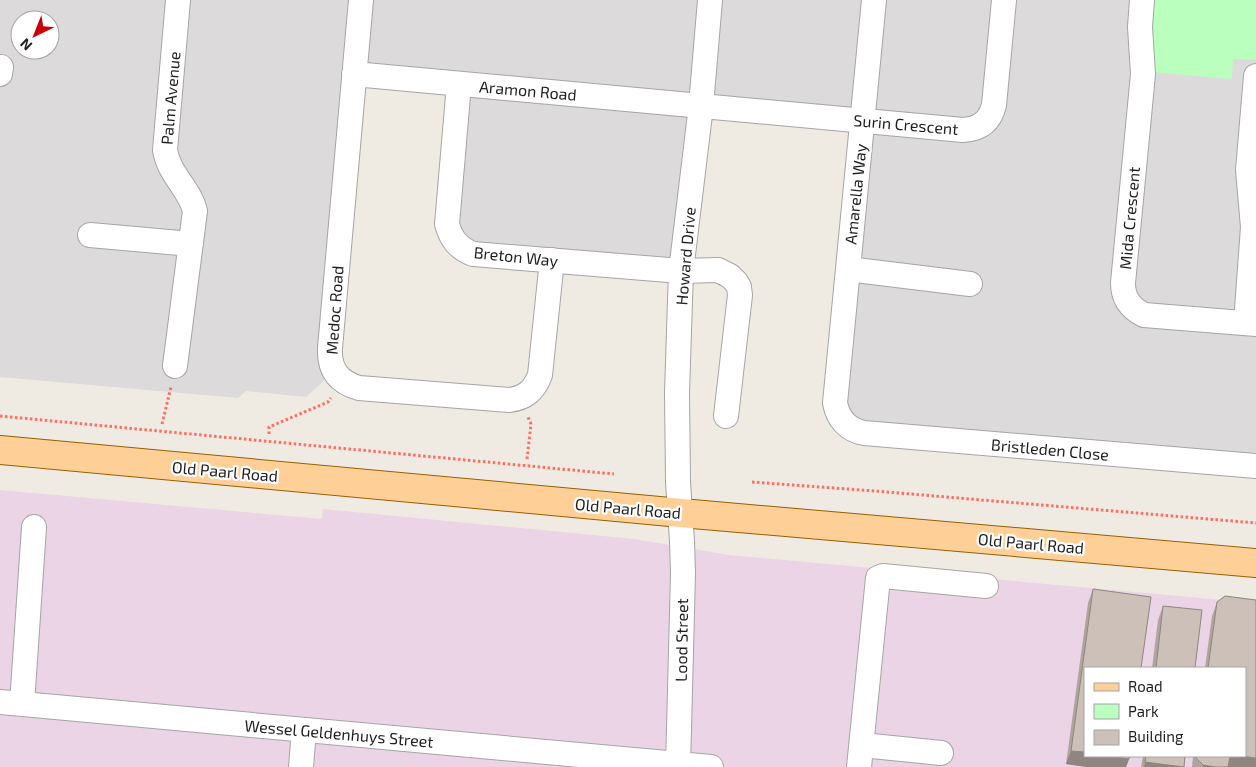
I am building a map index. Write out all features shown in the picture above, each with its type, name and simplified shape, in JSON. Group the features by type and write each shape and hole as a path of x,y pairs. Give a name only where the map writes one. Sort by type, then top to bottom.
{"main road":[{"name":"Old Paarl Road","path":"0,450 680,513 1256,563"}],"street":[{"name":"Palm Avenue","path":"175,366 195,211 192,202 169,166 165,150 178,0"},
{"name":"Medoc Road","path":"343,381 334,370 330,356 361,0"},
{"name":"Howard Drive","path":"680,513 676,392 681,271 701,106 710,0"},
{"name":"Amarella Way","path":"846,425 839,416 835,403 874,0"},
{"name":"Surin Crescent","path":"701,106 963,130 978,128 984,124 994,105 1004,0"},
{"name":"Mida Crescent","path":"1142,0 1140,27 1142,74 1123,283 1125,296 1132,308 1144,315 1251,323"},
{"name":"Aramon Road","path":"354,74 701,106"},
{"path":"1251,323 1253,227 1248,170 1256,76"},
{"name":"Breton Way","path":"459,84 448,224 452,238 464,250 473,254 681,271 718,270 730,276 739,287 740,295 726,416"},
{"path":"90,235 191,244"},
{"path":"343,381 350,386 358,388 508,400 521,398 532,390 540,375 552,260"},
{"path":"848,269 970,284"},
{"name":"Bristleden Close","path":"846,425 864,433 1256,466"},
{"name":"Lood Street","path":"678,766 683,573 680,513"},
{"path":"11,703 34,527"},
{"path":"942,753 916,759 860,756 878,578 883,576 986,586"},
{"name":"Wessel Geldenhuys Street","path":"11,703 678,766 711,767"},
{"path":"301,767 304,730"}],"path":[{"path":"162,424 175,366"},
{"path":"269,434 269,427 328,402 343,381"},
{"path":"521,398 531,424 527,459"},
{"path":"0,416 614,474"},
{"path":"752,482 875,490 1256,523"}],"shaded area":[{"path":"0,0 1256,0 1256,467 844,424 861,123 702,107 683,267 457,244 460,85 358,77 335,371 306,397 246,391 238,398 0,377"},
{"path":"0,490 322,519 323,509 634,539 729,555 1256,603 1256,767 0,767"}],"green space":[{"path":"1151,0 1256,0 1256,60 1233,59 1232,79 1151,72"}],"building":[{"path":"1093,589 1151,597 1141,667 1084,667 1084,752 1071,751"},
{"path":"1225,596 1256,600 1256,758 1246,757 1246,667 1208,667 1217,602"},
{"path":"1163,606 1202,610 1195,667 1156,667"},
{"path":"1146,757 1185,757 1184,767 1145,762"},
{"path":"1230,757 1228,767 1203,765 1196,758"}]}
